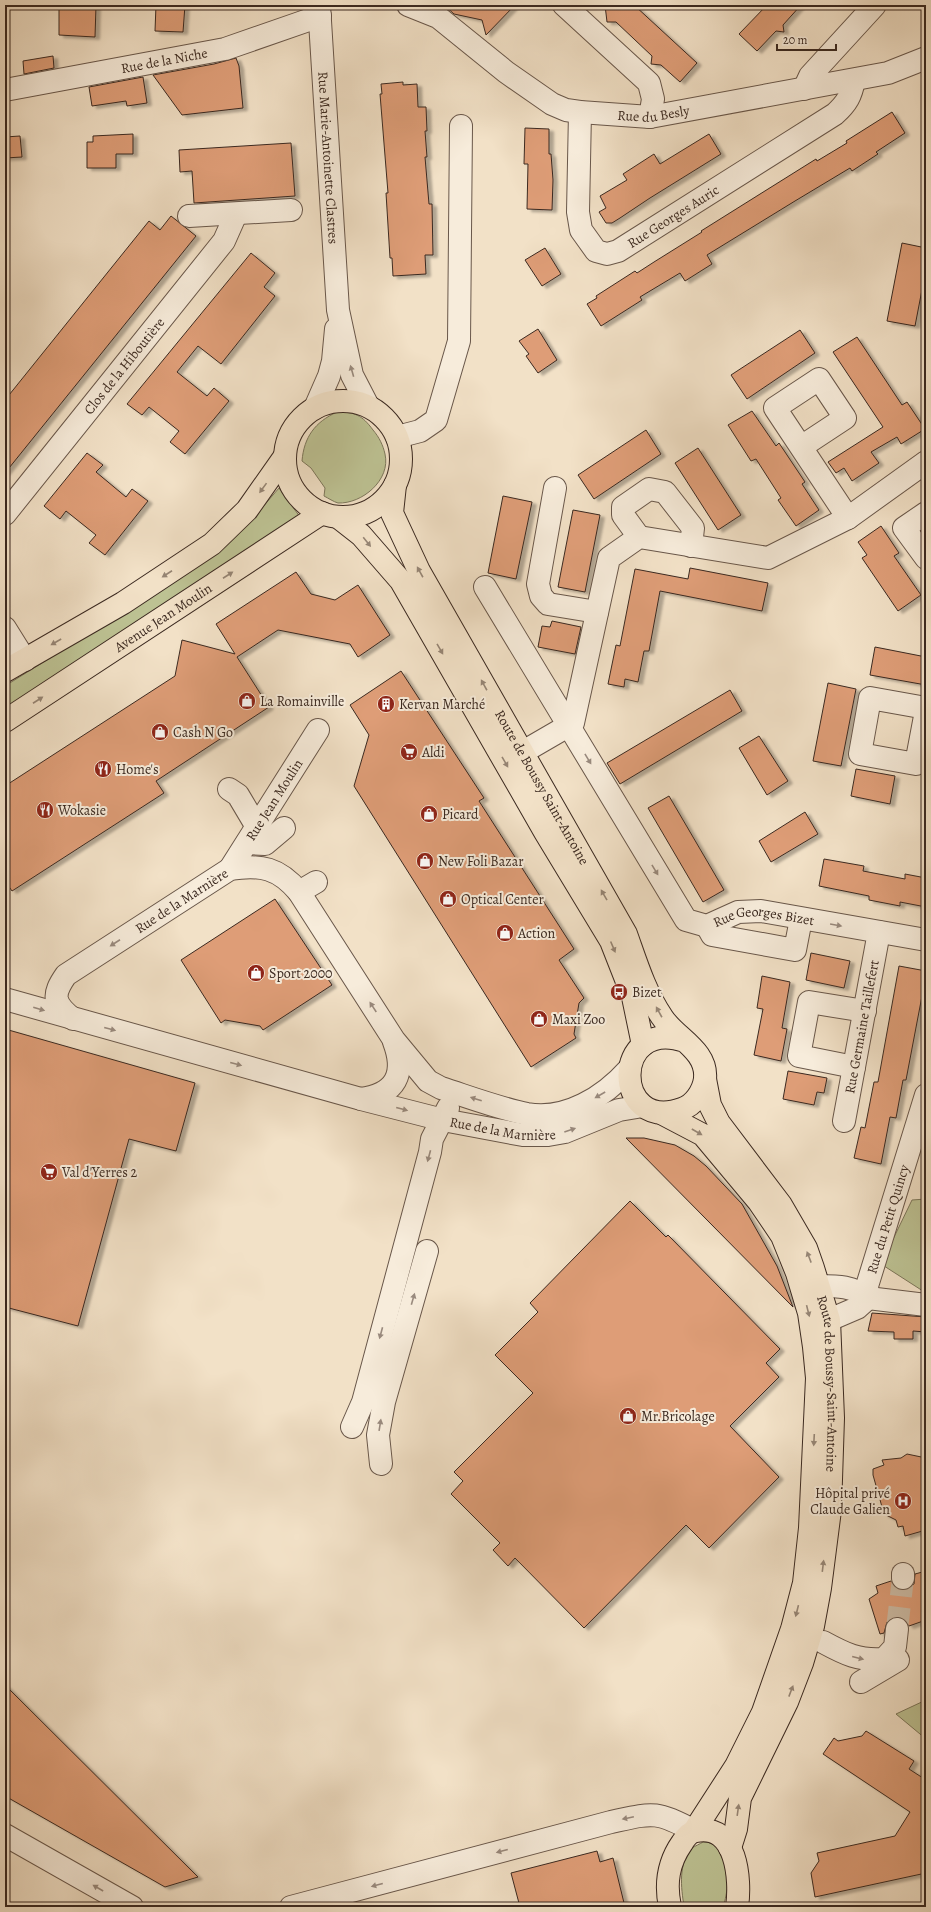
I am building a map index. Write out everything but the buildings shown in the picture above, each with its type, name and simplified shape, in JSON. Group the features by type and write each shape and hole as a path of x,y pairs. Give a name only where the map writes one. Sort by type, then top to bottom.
{"main road":[{"path":"332,402 351,402 368,406 380,414 398,437 401,462 395,485 388,497 365,513 352,516 330,515 306,504 294,490 287,474 285,456 289,438 295,426 315,408 332,402"},
{"path":"5,671 123,603 212,544 247,510 285,456"},
{"name":"Route de Boussy Saint-Antoine","path":"395,485 392,513 409,552 626,934 648,991 662,1018 685,1041"},
{"name":"Route de Boussy Saint-Antoine","path":"330,515 361,535 400,581 541,825 611,941 633,997 643,1045"},
{"name":"Avenue Jean Moulin","path":"5,721 330,515"},
{"path":"659,1038 670,1038 685,1041 693,1047 700,1057 704,1067 705,1079 701,1092 694,1102 685,1108 653,1110 631,1090 628,1080 629,1069 636,1052 643,1045 659,1038"},
{"name":"Route de Boussy-Saint-Antoine","path":"705,1079 710,1105 719,1123 781,1205 806,1248 829,1320 833,1418 830,1510 820,1588 813,1626 802,1663 787,1702 740,1798 736,1829 730,1848"},
{"name":"Route de Boussy-Saint-Antoine","path":"653,1110 703,1135 759,1202 782,1236 797,1273 808,1313 814,1347 817,1378 810,1528 804,1583 792,1629 763,1712 736,1766 694,1831 686,1837 676,1851 669,1868 667,1891 670,1907"},
{"path":"694,1831 713,1832 724,1839 730,1848 738,1873 737,1907"}],"street":[{"name":"Rue du Besly","path":"408,5 436,10 438,17 506,72 552,104 566,110 580,112 650,116 888,73 926,58"},
{"path":"564,5 649,83 653,99 650,116"},
{"path":"804,89 810,76 875,5"},
{"name":"Rue de la Niche","path":"5,90 225,49 320,10"},
{"name":"Rue Marie-Antoinette Clastres","path":"320,10 338,310 352,375 368,406"},
{"name":"Rue Georges Auric","path":"580,112 578,212 580,230 596,251 607,254 618,251 835,114 849,99 854,80"},
{"path":"398,437 420,430 436,420 459,341 461,126"},
{"path":"189,216 291,210"},
{"name":"Clos de la Hiboutière","path":"5,514 224,241 236,214"},
{"name":"Rue Marie-Antoinette Clastres","path":"315,408 329,376 333,361 338,310"},
{"path":"801,447 848,518"},
{"path":"691,546 693,528 665,492 649,490 623,507 623,515 639,537 691,546 768,558 848,518 923,470"},
{"path":"555,488 538,584 541,596 548,604 597,612"},
{"path":"926,512 904,528 926,558"},
{"path":"523,752 573,723 609,558 639,537"},
{"name":"Rue Georges Bizet","path":"485,587 567,726 686,920 707,926 738,912 761,911 926,940"},
{"path":"5,628 25,660"},
{"path":"926,708 870,698 860,754 916,764 926,711"},
{"name":"Rue Jean Moulin","path":"230,869 256,838 318,730"},
{"path":"229,789 238,795 256,838 277,872"},
{"path":"256,838 284,828"},
{"name":"Rue de la Marnière","path":"73,1019 62,1010 56,1000 57,989 66,974 230,869 258,867 277,872 289,880 307,887 397,1034 428,1081 441,1088 528,1114 555,1114 572,1109 607,1092 629,1069"},
{"path":"707,926 712,935 795,950 801,918"},
{"name":"Rue Germaine Taillefert","path":"844,1122 879,932"},
{"name":"Rue de la Marnière","path":"5,999 361,1099 443,1120 523,1135 548,1135 565,1132 619,1110 653,1110"},
{"path":"854,1067 799,1056 808,1002 865,1011"},
{"name":"Rue de la Marnière","path":"361,1099 374,1097 385,1092 394,1082 399,1069 400,1057 397,1034"},
{"path":"352,1427 363,1402 430,1152 432,1139 443,1120 455,1092"},
{"name":"Rue du Petit Quincy","path":"868,1298 867,1286 926,1095"},
{"path":"381,1464 378,1436 384,1402 426,1251"},
{"path":"819,1286 846,1287 859,1290 868,1298 926,1305"},
{"path":"829,1320 857,1308 868,1298"},
{"path":"823,1642 846,1655 868,1660 884,1659 895,1647 902,1628 906,1639 899,1659 861,1682"},
{"path":"291,1907 611,1822 647,1814 666,1817 694,1831"},
{"path":"5,1835 132,1907"}],"green space":[{"path":"337,412 358,415 365,421 375,433 383,447 386,464 384,473 373,489 356,499 338,503 324,496 325,488 311,468 302,461 305,445 312,431 323,420"},
{"path":"279,488 300,517 5,710 5,686 173,581 255,516"},
{"path":"926,1199 926,1293 881,1264 912,1200"},
{"path":"926,1700 926,1739 896,1714"},
{"path":"703,1842 713,1844 720,1849 724,1857 728,1878 723,1907 684,1906 682,1876 684,1861 692,1848"}],"tunnel":[{"path":"897,1629 903,1578"}],"place":[{"name":"La Romainville","path":"247,701"},
{"name":"Kervan Marché","path":"386,704"},
{"name":"Cash N Go","path":"160,732"},
{"name":"Aldi","path":"409,752"},
{"name":"Home's","path":"103,769"},
{"name":"Wokasie","path":"45,810"},
{"name":"Picard","path":"429,814"},
{"name":"New Foli Bazar","path":"425,861"},
{"name":"Optical Center","path":"448,899"},
{"name":"Action","path":"505,933"},
{"name":"Sport 2000","path":"256,973"},
{"name":"Bizet","path":"619,992"},
{"name":"Maxi Zoo","path":"539,1019"},
{"name":"Val d'Yerres 2","path":"49,1172"},
{"name":"Mr.Bricolage","path":"628,1416"},
{"name":"Hôpital privé Claude Galien","path":"903,1501"}]}
